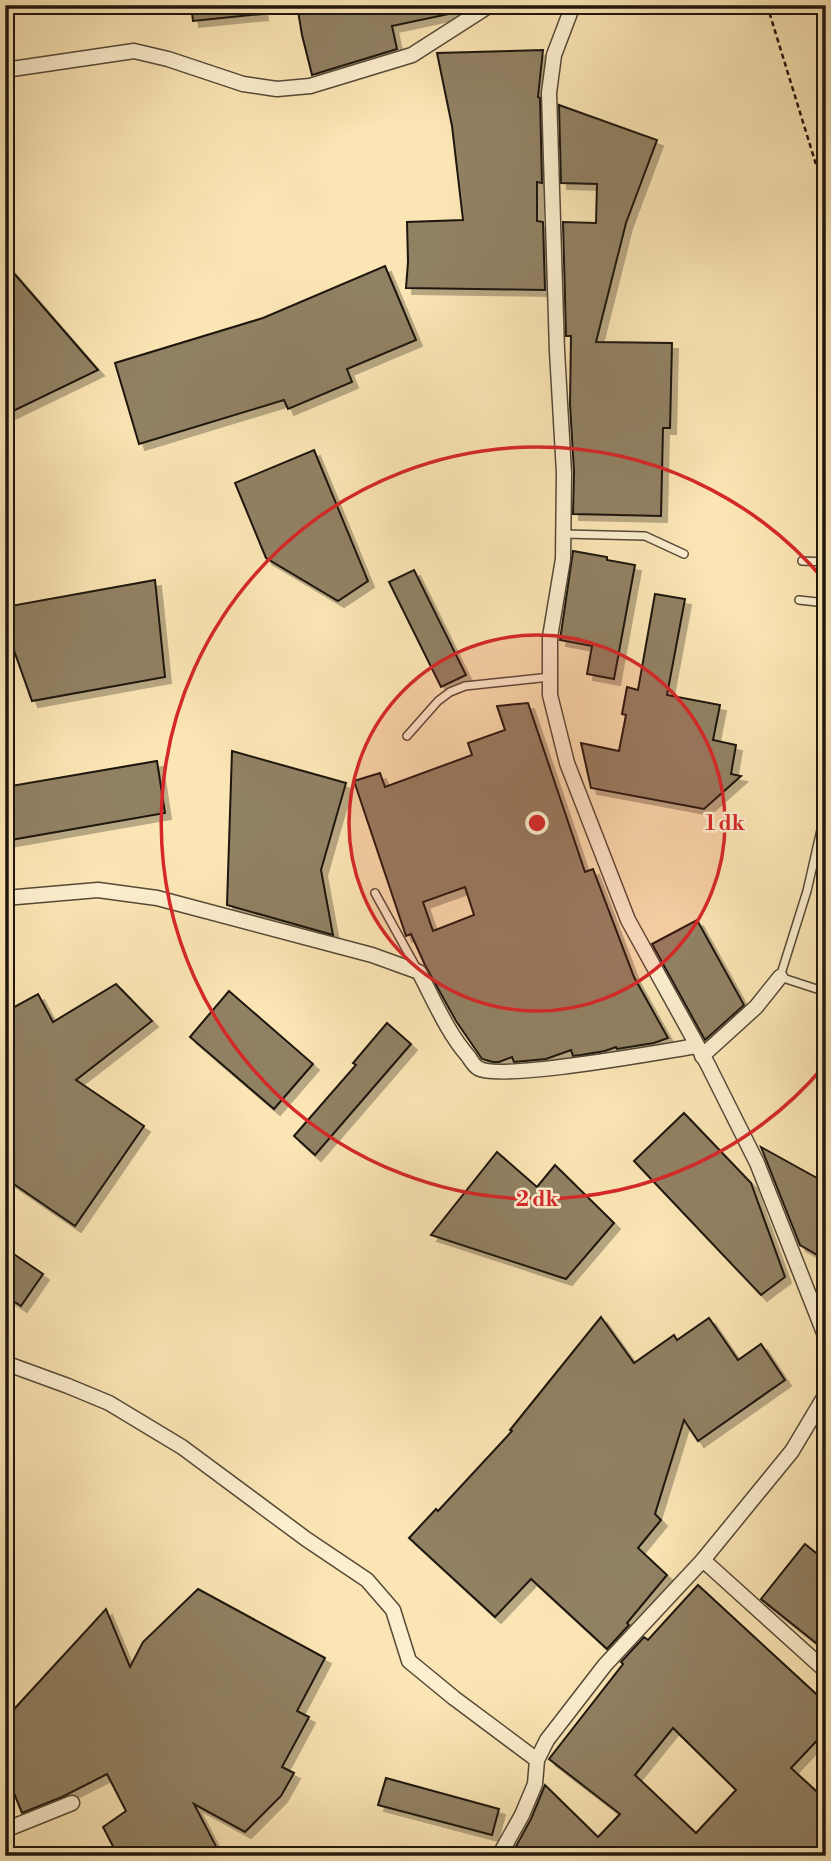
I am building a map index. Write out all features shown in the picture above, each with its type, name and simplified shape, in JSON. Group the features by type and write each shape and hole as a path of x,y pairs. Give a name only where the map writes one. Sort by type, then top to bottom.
{"street":[{"path":"5,70 134,51 168,59 243,84 277,89 310,86 412,55 490,5"},
{"path":"573,5 554,55 549,93 556,351 564,473 563,559 550,637 550,695 567,763 628,920 708,1065 757,1163 826,1338"},
{"path":"5,898 98,890 157,898 372,955 419,972 458,1045 479,1069 489,1072 509,1073 699,1051 756,1007 780,977"},
{"path":"5,1363 120,1409 181,1447 306,1539 367,1580 393,1610 409,1661 537,1760"},
{"path":"499,1856 536,1784 537,1760 547,1740 605,1665 704,1560 792,1451 826,1394"},
{"path":"704,1560 826,1671"},
{"path":"5,1830 72,1803"}],"lane":[{"path":"563,534 645,536 684,554"},
{"path":"802,561 826,562"},
{"path":"799,600 826,603"},
{"path":"407,736 438,701 450,692 465,686 550,677"},
{"path":"826,808 807,891 780,977 826,992"},
{"path":"375,893 419,972"}],"path":[{"path":"767,5 826,197"}],"building":[{"path":"191,5 261,5 262,14 193,21"},
{"path":"297,5 463,5 463,11 392,26 397,49 312,75"},
{"path":"543,50 538,97 542,183 537,182 537,221 543,222 545,290 406,288 407,222 463,220 452,126 437,53"},
{"path":"559,105 657,140 626,223 596,342 672,343 670,428 663,428 661,516 573,514 571,336 566,336 563,222 596,223 597,184 561,183"},
{"path":"5,263 98,370 5,415"},
{"path":"385,266 416,340 347,369 352,382 288,409 284,400 139,444 115,363 263,318"},
{"path":"314,450 368,581 338,601 266,558 235,483"},
{"path":"573,551 635,565 614,679 587,674 592,646 560,640"},
{"path":"414,570 466,675 441,687 389,582"},
{"path":"155,580 165,677 32,701 5,625 5,607"},
{"path":"655,594 685,599 667,695 720,705 713,740 736,745 731,774 741,776 704,809 591,788 581,743 619,751 626,715 622,714 627,687 638,690"},
{"path":"528,703 585,872 593,869 634,977 668,1038 654,1043 573,1056 571,1050 546,1059 514,1062 512,1057 493,1062 482,1059 456,1021 411,934 406,936 354,781 380,773 385,787 472,755 468,743 505,730 497,706","holes":["465,887 474,915 433,931 423,902"]},
{"path":"232,751 346,783 321,870 333,935 227,905"},
{"path":"157,761 165,813 5,841 5,787"},
{"path":"697,920 744,1005 705,1040 652,944"},
{"path":"116,984 152,1021 76,1080 144,1126 75,1226 5,1178 5,1012 38,994 53,1022"},
{"path":"229,991 313,1064 274,1109 190,1037"},
{"path":"387,1023 411,1044 315,1155 294,1136 356,1065 353,1063"},
{"path":"684,1113 751,1183 785,1277 761,1295 634,1161"},
{"path":"761,1147 826,1183 826,1260 800,1245"},
{"path":"497,1152 537,1187 555,1165 614,1223 566,1279 431,1235"},
{"path":"5,1248 43,1274 21,1306 5,1296"},
{"path":"601,1317 634,1363 674,1335 677,1340 709,1318 738,1360 761,1344 785,1380 698,1441 684,1420 655,1514 661,1520 638,1548 667,1575 607,1649 531,1579 495,1617 409,1538 436,1509 438,1511 512,1431 510,1430"},
{"path":"805,1544 826,1561 826,1651 761,1599"},
{"path":"698,1585 826,1703 826,1731 791,1768 826,1800 826,1856 523,1856 515,1848 545,1785 598,1837 620,1814 549,1759 623,1664 621,1662 644,1637 648,1640","holes":["673,1728 736,1790 696,1833 635,1775"]},
{"path":"198,1589 325,1658 297,1711 309,1717 282,1767 294,1773 281,1796 245,1832 194,1804 221,1856 118,1856 103,1827 126,1811 107,1774 62,1797 22,1813 5,1771 5,1719 106,1609 130,1667 143,1642"},
{"path":"386,1778 499,1809 492,1835 378,1805"}]}
